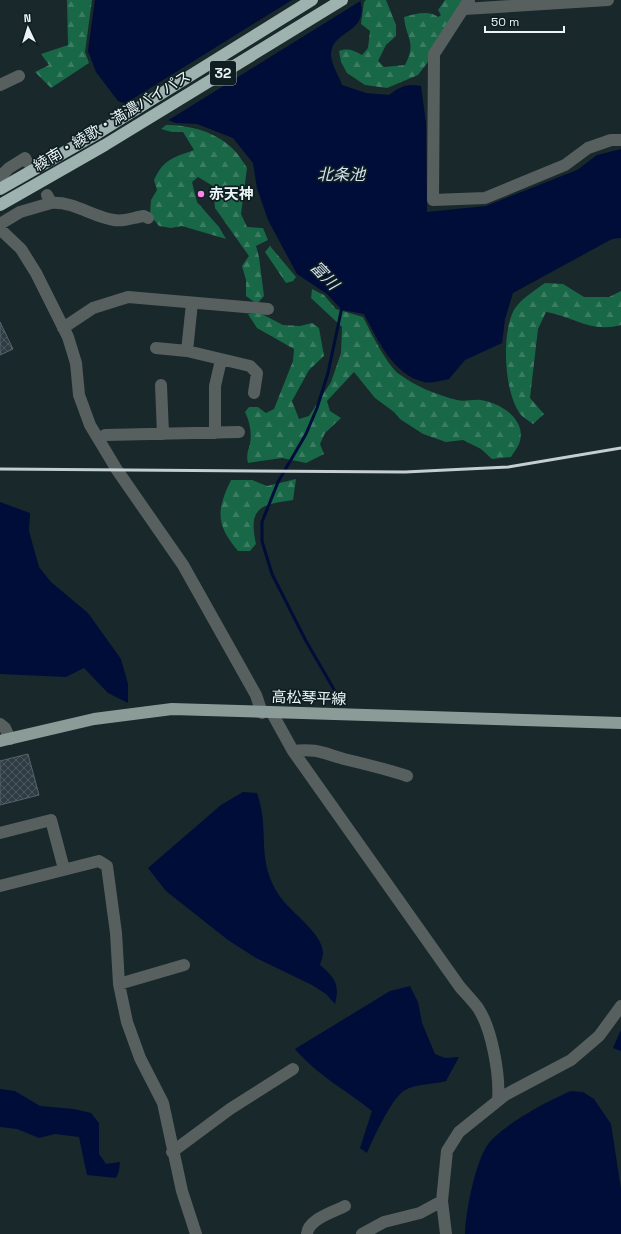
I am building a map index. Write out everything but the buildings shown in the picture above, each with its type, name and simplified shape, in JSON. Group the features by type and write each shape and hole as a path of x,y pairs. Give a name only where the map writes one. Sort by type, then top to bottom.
{"highway":[{"name":"綾南・綾歌・満濃バイパス","path":"0,189 98,133 312,0"},
{"name":"綾南・綾歌・満濃バイパス","path":"0,205 105,146 342,0"}],"main road":[{"name":"高松琴平線","path":"5,740 94,719 172,709 214,709 267,713 621,723"}],"street":[{"path":"608,0 467,4 434,54 433,200 485,198 565,165 588,148 611,140 621,140"},
{"path":"0,85 19,76"},
{"path":"0,177 9,168 25,158 27,162"},
{"path":"0,224 20,212 49,199 113,220 142,216 148,218"},
{"path":"0,229 21,249 36,273 68,337 76,363 79,395 90,425 117,470 183,565 267,713 460,987 478,1008 486,1026 497,1069 498,1100"},
{"path":"63,328 93,308 128,297 268,309"},
{"path":"187,350 192,303"},
{"path":"156,348 187,350 221,360 250,366 257,373 254,393"},
{"path":"215,433 215,386 221,360"},
{"path":"161,385 163,434"},
{"path":"105,435 239,432"},
{"path":"0,724 4,728 5,740"},
{"path":"293,751 307,749 325,751 342,758 378,766 407,776"},
{"path":"0,833 51,820 64,869"},
{"path":"0,886 99,860 107,866 116,933 119,984 127,1022 140,1058 163,1103 172,1152 182,1191 196,1234"},
{"path":"119,984 184,965"},
{"path":"446,1234 442,1201 447,1151 459,1132 505,1095 571,1060 599,1036 621,1006"},
{"path":"172,1152 230,1109 293,1069"},
{"path":"362,1234 384,1222 420,1213 442,1201"},
{"path":"307,1234 307,1230 314,1221 346,1206"}],"green space":[{"path":"67,0 92,0 85,52 89,63 51,88 35,72 49,65 41,54 68,45"},
{"path":"366,0 386,0 396,25 396,36 386,45 378,61 384,67 405,65 410,51 410,41 404,17 426,13 438,17 441,15 438,10 445,0 465,0 428,62 418,75 387,88 365,85 347,73 341,62 339,51 350,50 362,55 368,48 370,31 361,24 364,2"},
{"path":"166,125 194,128 220,138 236,152 247,168 241,214 247,227 263,228 268,240 256,246 259,257 264,296 257,304 246,296 246,280 242,266 249,256 215,208 213,186 198,177 192,182 197,202 219,227 226,239 182,226 171,228 159,226 150,215 151,200 157,190 154,180 161,168 170,160 194,150 183,132 172,132 161,129"},
{"path":"270,246 296,277 293,281 286,283 265,252"},
{"path":"545,283 563,284 584,297 609,297 621,291 621,325 610,327 591,326 546,312 538,329 530,398 544,414 533,424 521,415 515,406 511,394 506,366 507,337 509,324 514,309 526,297"},
{"path":"312,289 324,295 336,309 363,317 389,363 405,378 434,393 460,401 481,400 489,402 511,414 520,427 521,435 519,444 511,457 492,459 481,449 463,440 446,442 423,434 400,419 394,412 375,398 354,372 327,401 330,411 341,418 325,433 320,444 324,454 306,463 282,458 248,463 247,455 251,440 251,432 245,412 249,407 258,407 266,413 274,409 293,361 294,349 257,328 248,314 262,314 283,325 300,326 312,323 319,328 324,356 309,370 292,401 299,419 309,416 331,382 341,353 342,327 311,298"},
{"path":"296,479 293,500 265,506 259,510 255,515 254,522 256,544 250,551 238,551 231,542 222,525 221,517 223,501 231,480 252,480 267,486"}],"water":[{"name":"北条池","path":"95,0 360,0 362,11 360,20 332,47 331,56 333,63 342,85 366,93 389,95 404,86 421,86 426,123 427,212 486,206 577,170 597,155 621,149 621,238 612,239 513,293 505,319 502,343 465,360 449,379 424,382 413,378 395,364 388,355 364,314 342,310 327,294 297,274 268,220 257,188 253,163 233,138 197,124 176,123 118,101 96,72 88,51"},
{"path":"0,502 30,513 29,531 39,567 51,582 88,613 121,659 128,684 128,703 108,693 84,668 66,677 0,674"},
{"path":"243,792 257,793 263,821 265,858 268,871 281,898 318,938 322,946 323,953 320,965 335,982 337,991 335,1004 326,994 312,985 256,958 228,940 166,891 148,868 221,805"},
{"path":"410,986 418,1002 422,1023 435,1054 445,1058 459,1057 446,1081 415,1086 400,1094 383,1119 367,1153 360,1148 372,1111 322,1075 295,1049 390,991"},
{"path":"621,1030 621,1051 613,1048"},
{"path":"0,1089 15,1091 40,1106 74,1109 91,1113 99,1123 99,1154 106,1164 120,1162 119,1171 116,1178 87,1175 79,1137 55,1134 39,1138 17,1129 0,1127"},
{"path":"571,1091 583,1092 594,1099 611,1124 621,1189 621,1234 465,1234 465,1225 472,1187 484,1150 489,1143 515,1121 551,1100"}],"pier":[{"path":"292,0 362,0 167,121 123,105"}],"waterway":[{"path":"339,698 306,641 272,574 262,541 262,522 278,482 306,434 317,408 328,373 342,307"}],"railway":[{"path":"0,469 405,472 508,467 621,448"}],"place":[{"name":"赤天神","path":"201,194"}],"water label":[{"name":"富川","path":"325,275"}]}
